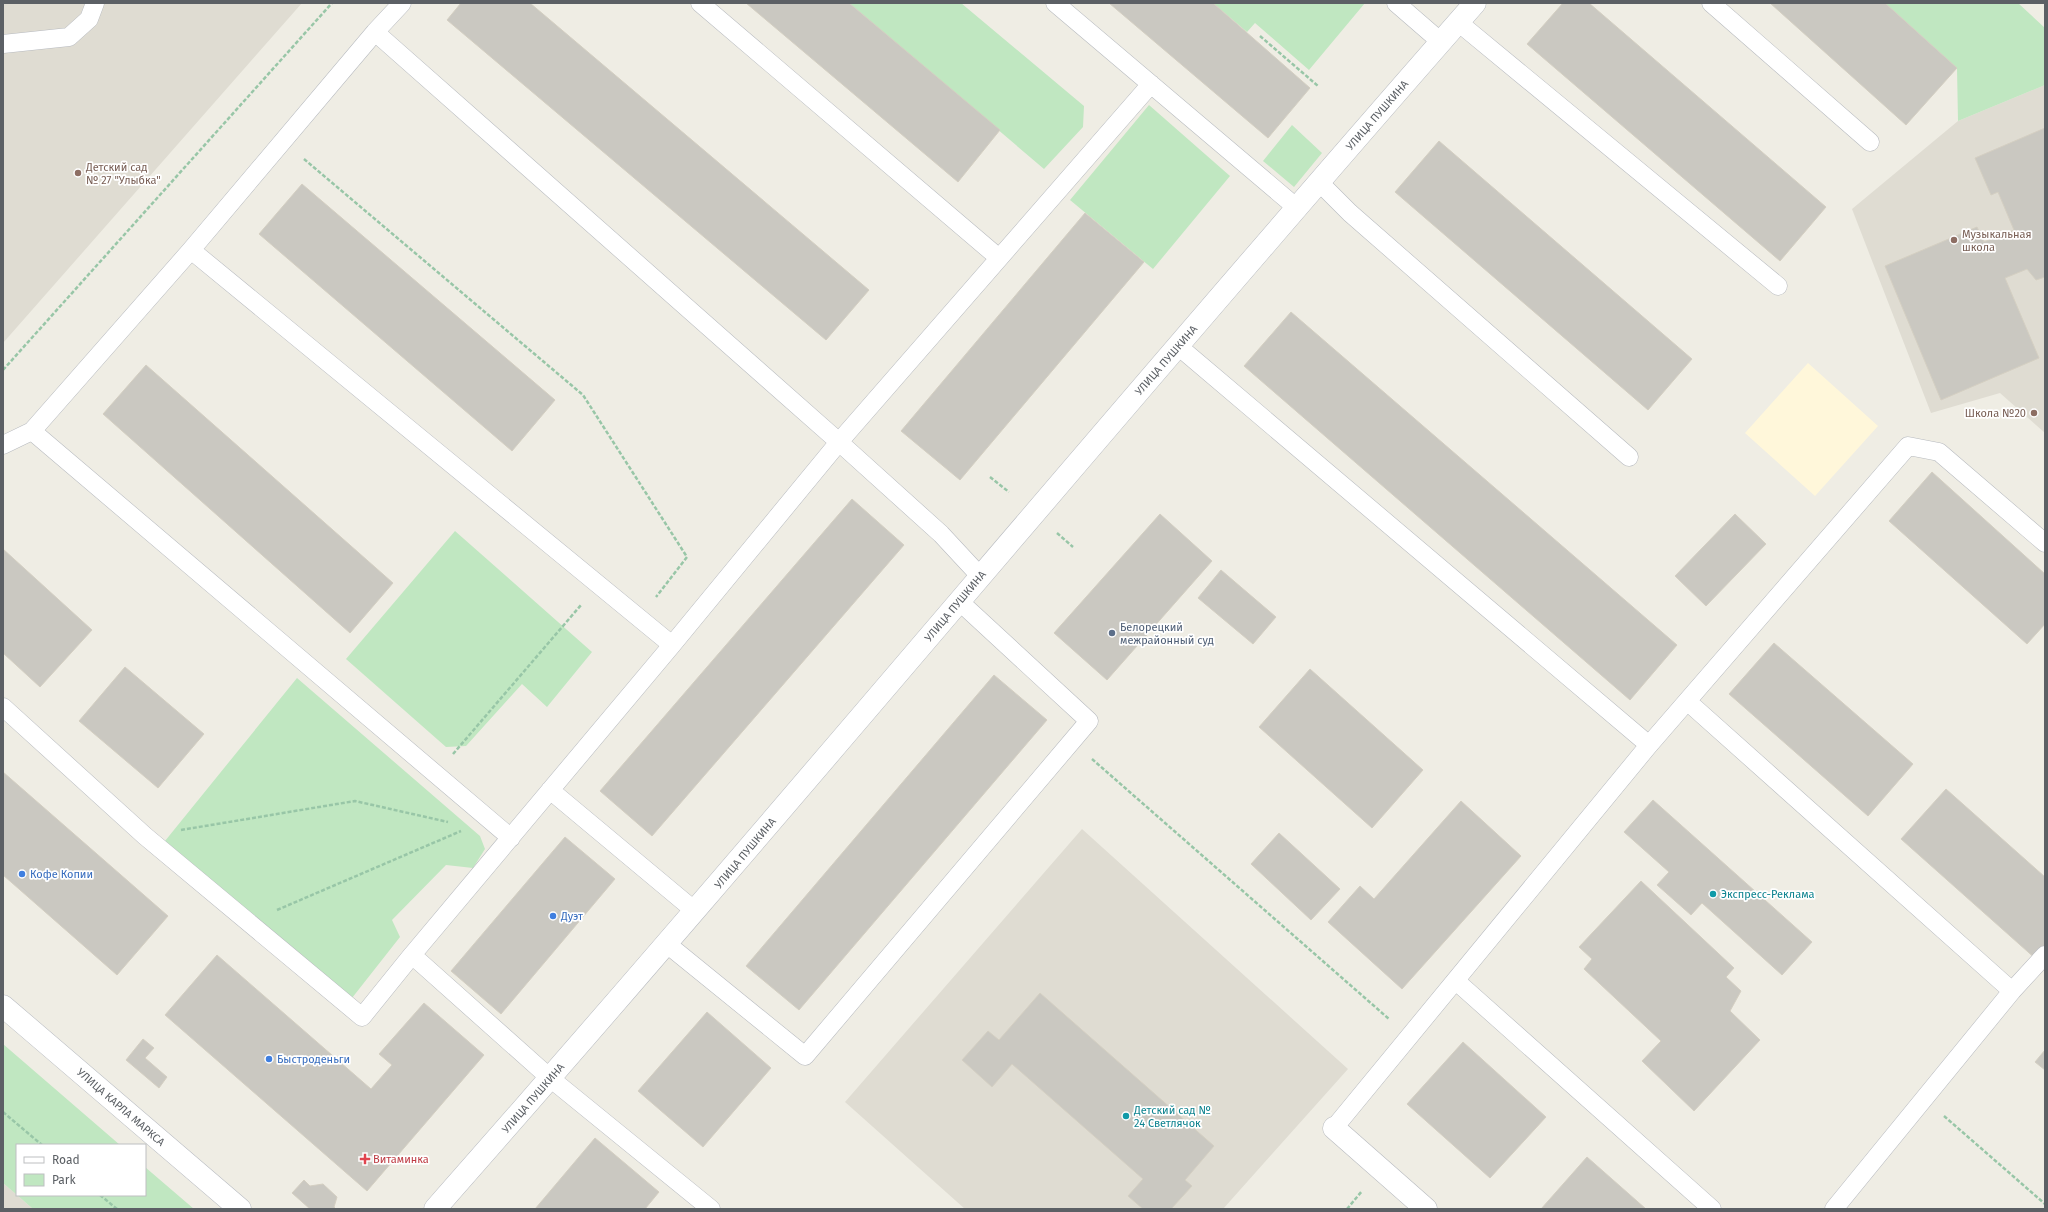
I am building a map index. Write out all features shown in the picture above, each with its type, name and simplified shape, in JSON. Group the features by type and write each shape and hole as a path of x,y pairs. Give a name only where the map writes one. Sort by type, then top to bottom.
{"main road":[{"name":"УЛИЦА ПУШКИНА","path":"435,1209 667,944 960,602 980,576 1475,3"},
{"name":"УЛИЦА КАРЛА МАРКСА","path":"3,1006 240,1209"},
{"path":"1334,1128 1426,1209"}],"lane":[{"path":"3,44 69,37 88,19 95,3"},
{"path":"3,445 32,431 191,250 375,32 402,3"},
{"path":"700,3 999,258"},
{"path":"1055,3 1297,208"},
{"path":"1396,3 1441,42"},
{"path":"1711,3 1870,142"},
{"path":"1458,22 1778,286"},
{"path":"375,32 942,534 980,576"},
{"path":"3,707 146,836 362,1017 839,442 1151,84"},
{"path":"1319,182 1350,213 1629,457"},
{"path":"191,250 672,645"},
{"path":"1178,346 1649,745"},
{"path":"32,431 511,838"},
{"path":"1334,1128 1649,745 1908,446 1939,452 2045,543"},
{"path":"667,944 805,1056 1089,721 960,602"},
{"path":"1687,701 2012,991"},
{"path":"550,790 695,911"},
{"path":"412,955 550,1078 711,1209"},
{"path":"1834,1209 2012,991 2045,955"},
{"path":"1456,981 1712,1209"}],"path":[{"path":"3,370 332,3"},
{"path":"1260,36 1318,86"},
{"path":"299,155 583,395 687,557 640,618"},
{"path":"990,477 1009,492"},
{"path":"1053,529 1073,547"},
{"path":"436,774 599,585"},
{"path":"1071,742 1409,1037"},
{"path":"146,836 355,800 455,823"},
{"path":"249,923 464,830"},
{"path":"1924,1098 2045,1204"},
{"path":"3,1112 41,1144"},
{"path":"101,1196 116,1209"}],"shaded area":[{"name":"Детский сад № 27 \"Улыбка\"","path":"3,3 302,3 3,343"},
{"name":"Музыкальная школа","path":"2045,85 2045,433 2000,393 1931,413 1852,209 1958,121"},
{"path":"1808,363 1878,426 1815,496 1745,433"},
{"path":"1082,829 1348,1069 1223,1209 965,1209 845,1102"},
{"path":"3,1183 16,1194 16,1196 18,1196 33,1209 3,1209"}],"green space":[{"path":"849,3 961,3 1084,106 1083,127 1044,169"},
{"path":"1213,3 1365,3 1309,70 1255,23 1247,32"},
{"path":"1885,3 2018,3 2045,28 2045,85 1958,121 1957,68"},
{"path":"1149,105 1230,176 1153,269 1070,200"},
{"path":"1292,125 1322,153 1294,187 1263,161"},
{"path":"455,531 592,652 547,707 522,684 466,746 446,747 346,659"},
{"path":"297,678 480,836 485,849 473,868 446,865 392,920 400,937 352,998 165,841"},
{"path":"3,1044 119,1144 16,1144 16,1194 3,1183"},
{"path":"146,1168 194,1209 33,1209 18,1196 146,1196"}],"building":[{"path":"461,3 530,3 869,290 826,340 447,20"},
{"path":"746,3 849,3 1000,130 958,182"},
{"path":"1109,3 1213,3 1310,88 1268,138"},
{"path":"1563,3 1589,3 1826,207 1780,261 1527,44"},
{"path":"1770,3 1885,3 1957,68 1906,125"},
{"path":"2045,128 2045,277 2036,280 2027,269 2005,278 2039,358 1941,400 1885,266 1977,227 1984,242 2014,230 1998,192 1991,195 1975,158"},
{"path":"1439,141 1692,359 1648,410 1395,192"},
{"path":"302,184 555,400 512,451 259,234"},
{"path":"1085,213 1144,262 960,480 901,431"},
{"path":"1291,312 1677,645 1630,700 1244,366"},
{"path":"146,365 393,583 350,633 103,414"},
{"path":"1932,472 2045,574 2045,624 2027,644 1889,521"},
{"path":"852,499 904,545 652,836 600,791"},
{"path":"1160,514 1212,561 1107,680 1054,633"},
{"path":"1735,514 1766,544 1706,606 1675,576"},
{"path":"3,549 92,630 40,687 3,653"},
{"path":"1221,570 1276,617 1253,644 1198,598"},
{"path":"1774,643 1913,764 1868,816 1729,694"},
{"path":"125,667 204,734 158,788 79,721"},
{"path":"1310,669 1423,770 1372,828 1259,727"},
{"path":"994,675 1047,720 799,1010 746,966"},
{"path":"3,772 168,916 117,975 3,875"},
{"path":"1946,789 2045,877 2045,951 2037,960 1901,839"},
{"name":"Экспресс-Реклама","path":"1653,800 1812,942 1782,975 1702,903 1691,915 1657,885 1669,872 1624,832"},
{"path":"1461,801 1521,856 1402,989 1328,922 1360,886 1374,899"},
{"path":"1279,833 1340,889 1311,920 1251,864"},
{"path":"565,837 615,879 501,1014 451,971"},
{"path":"1641,881 1734,968 1726,977 1741,991 1730,1011 1760,1040 1694,1111 1642,1061 1661,1041 1584,969 1592,959 1579,947"},
{"path":"217,955 371,1089 392,1065 379,1054 424,1003 484,1055 367,1191 165,1015"},
{"name":"Детский сад № 24 Светлячок","path":"1040,993 1214,1146 1185,1180 1192,1186 1171,1209 1143,1209 1128,1196 1143,1179 1012,1064 992,1087 962,1060 988,1031 999,1040"},
{"path":"707,1012 771,1068 703,1147 638,1091"},
{"path":"143,1039 154,1048 145,1058 167,1077 159,1088 126,1060"},
{"path":"1463,1042 1546,1117 1490,1178 1407,1104"},
{"path":"2045,1050 2045,1070 2035,1062"},
{"path":"595,1138 659,1192 645,1209 535,1209"},
{"path":"1587,1157 1646,1209 1541,1209"},
{"path":"304,1180 310,1186 323,1184 337,1197 334,1207 336,1209 310,1209 292,1193"}],"place":[{"name":"Детский сад № 27 \"Улыбка\"","path":"78,173"},
{"name":"Музыкальная школа","path":"1954,240"},
{"name":"Школа №20","path":"2034,413"},
{"name":"Белорецкий межрайонный суд","path":"1112,633"},
{"name":"Кофе Копии","path":"22,874"},
{"name":"Экспресс-Реклама","path":"1713,894"},
{"name":"Дуэт","path":"553,916"},
{"name":"Быстроденьги","path":"269,1059"},
{"name":"Детский сад № 24 Светлячок","path":"1126,1116"},
{"name":"Витаминка","path":"365,1159"}]}
